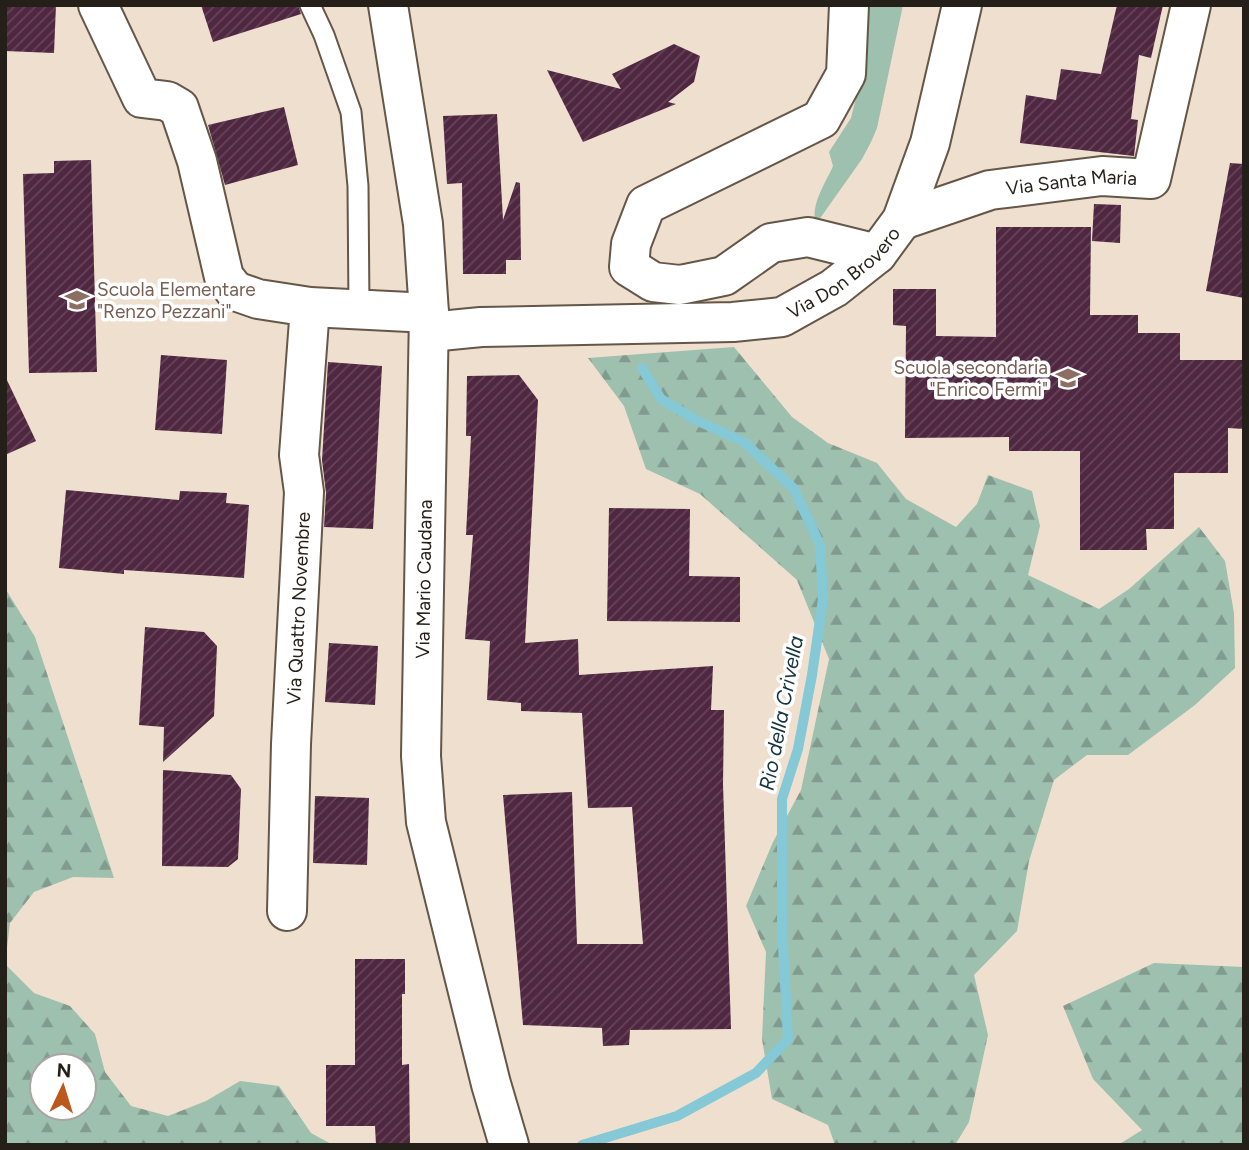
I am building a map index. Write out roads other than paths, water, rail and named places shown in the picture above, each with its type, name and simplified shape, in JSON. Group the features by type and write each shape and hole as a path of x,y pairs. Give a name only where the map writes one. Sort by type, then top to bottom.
{"street":[{"path":"97,5 142,98 167,101 179,108 197,161 223,277 235,291 258,299 310,307 359,308 429,322"},
{"name":"Via Mario Caudana","path":"388,5 423,225 429,322 421,742 426,822 491,1084 509,1145"},
{"path":"849,5 846,74 821,119 646,205 631,244 629,267 653,282 680,285 724,275 771,243 808,237 877,254"},
{"name":"Via Don Brovero","path":"429,322 481,327 733,322 782,317 834,288 877,254 902,220 930,143 962,5"},
{"name":"Via Santa Maria","path":"902,220 990,190 1102,176 1151,179 1191,5"},
{"name":"Via Quattro Novembre","path":"287,911 291,744 304,492 299,455 310,307"}],"lane":[{"path":"310,5 324,35 351,112 358,186 359,308"}],"waterway":[{"name":"Rio della Crivella","path":"582,1145 677,1116 756,1073 788,1039 782,927 782,799 798,749 823,599 820,545 794,489 744,442 696,420 661,399 642,368"}],"place":[{"name":"Scuola Elementare \"Renzo Pezzani\"","path":"77,300"},
{"name":"Scuola secondaria \"Enrico Fermi\"","path":"1068,378"}]}
